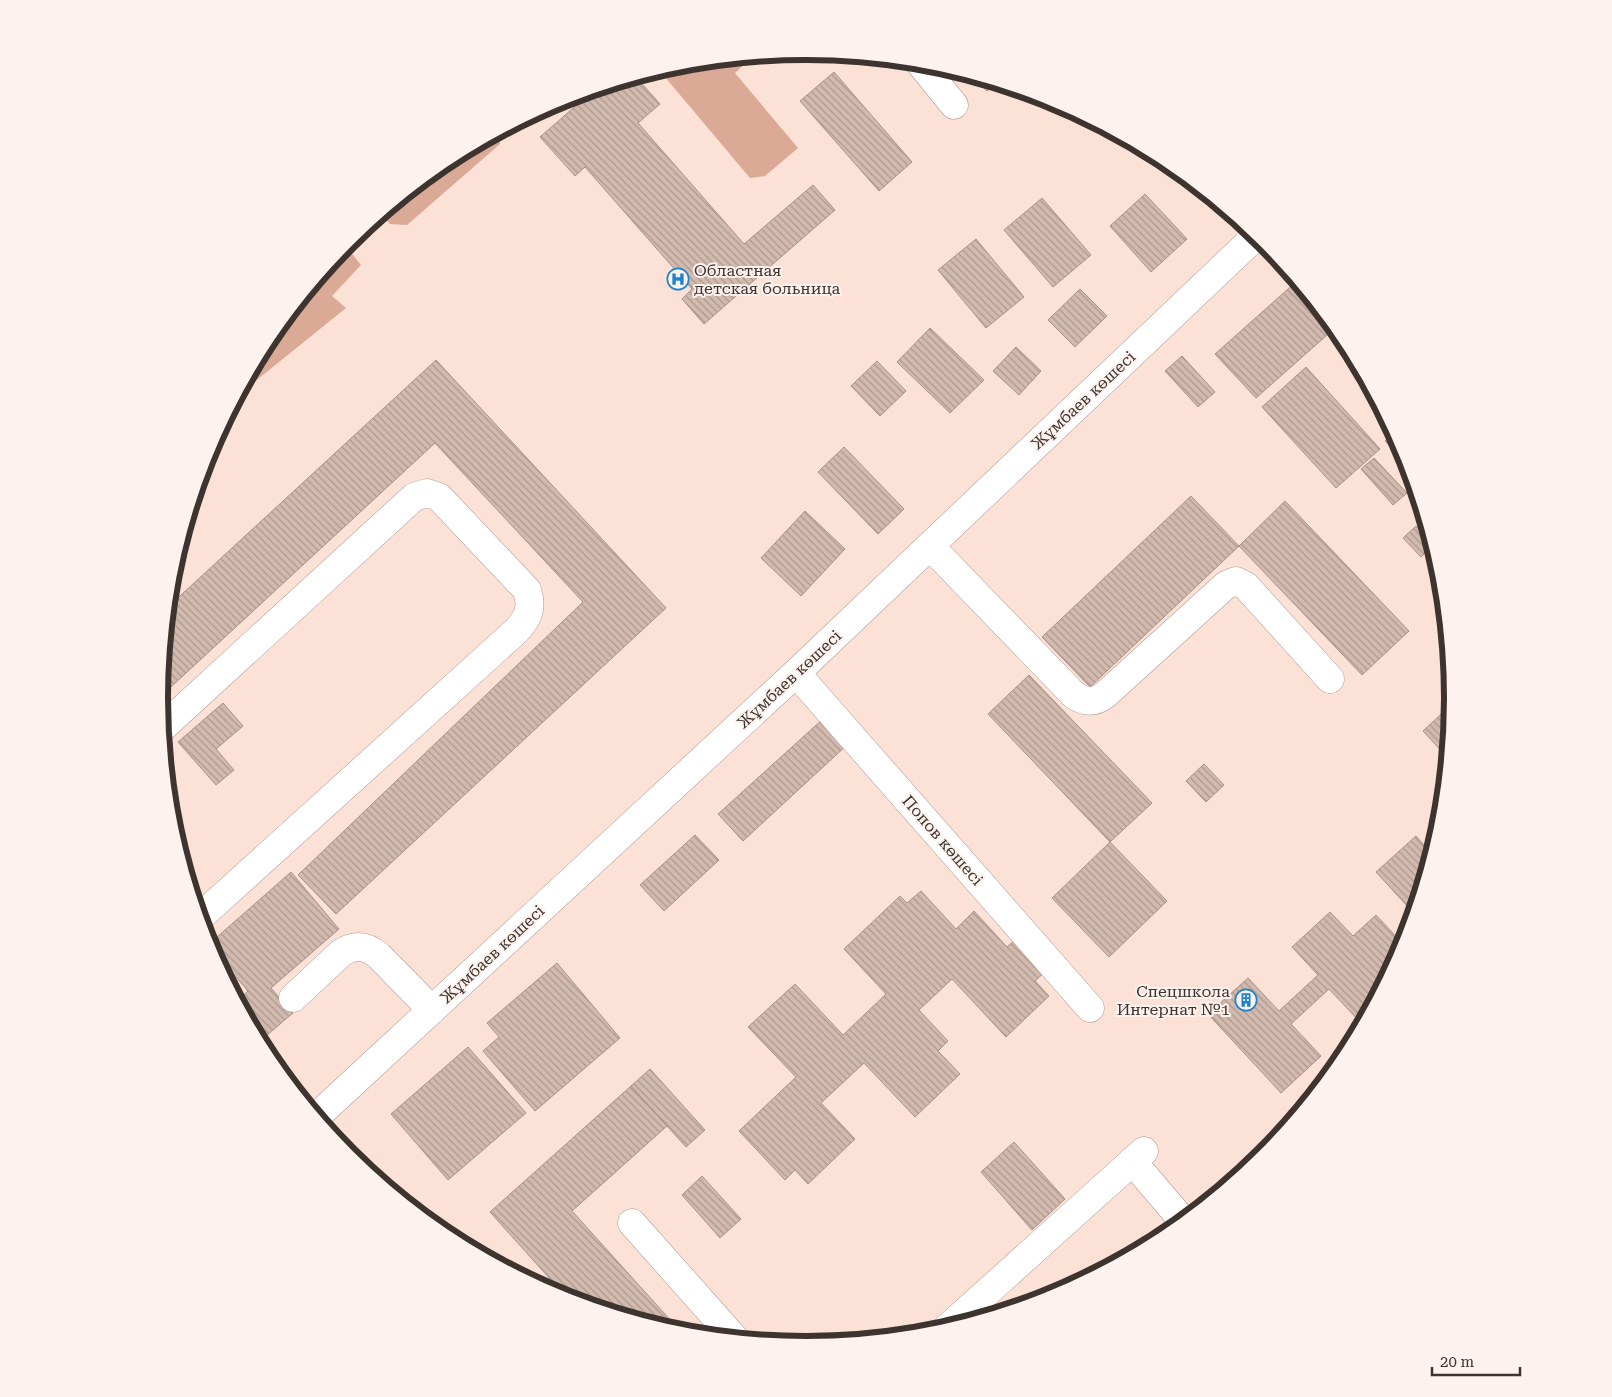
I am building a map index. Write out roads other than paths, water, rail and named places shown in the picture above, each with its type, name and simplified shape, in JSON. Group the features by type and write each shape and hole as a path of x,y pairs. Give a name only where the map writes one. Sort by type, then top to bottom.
{"street":[{"path":"927,71 954,105"},
{"name":"Жұмбаев көшесі","path":"321,1113 796,673 1251,241"},
{"path":"169,722 414,497 427,493 439,497 527,590 530,600 530,612 515,632 205,914"},
{"path":"930,546 1074,695 1082,700 1090,702 1106,694 1226,586 1236,581 1246,586 1330,679"},
{"name":"Попов көшесі","path":"796,673 1090,1008"},
{"path":"293,998 341,953 350,948 360,946 371,948 432,1010"},
{"path":"958,1318 1138,1156 1180,1216"},
{"path":"632,1223 729,1333"}],"place":[{"name":"Областная детская больница","path":"678,279"},
{"name":"Спецшкола Интернат №1","path":"1246,1000"}]}
